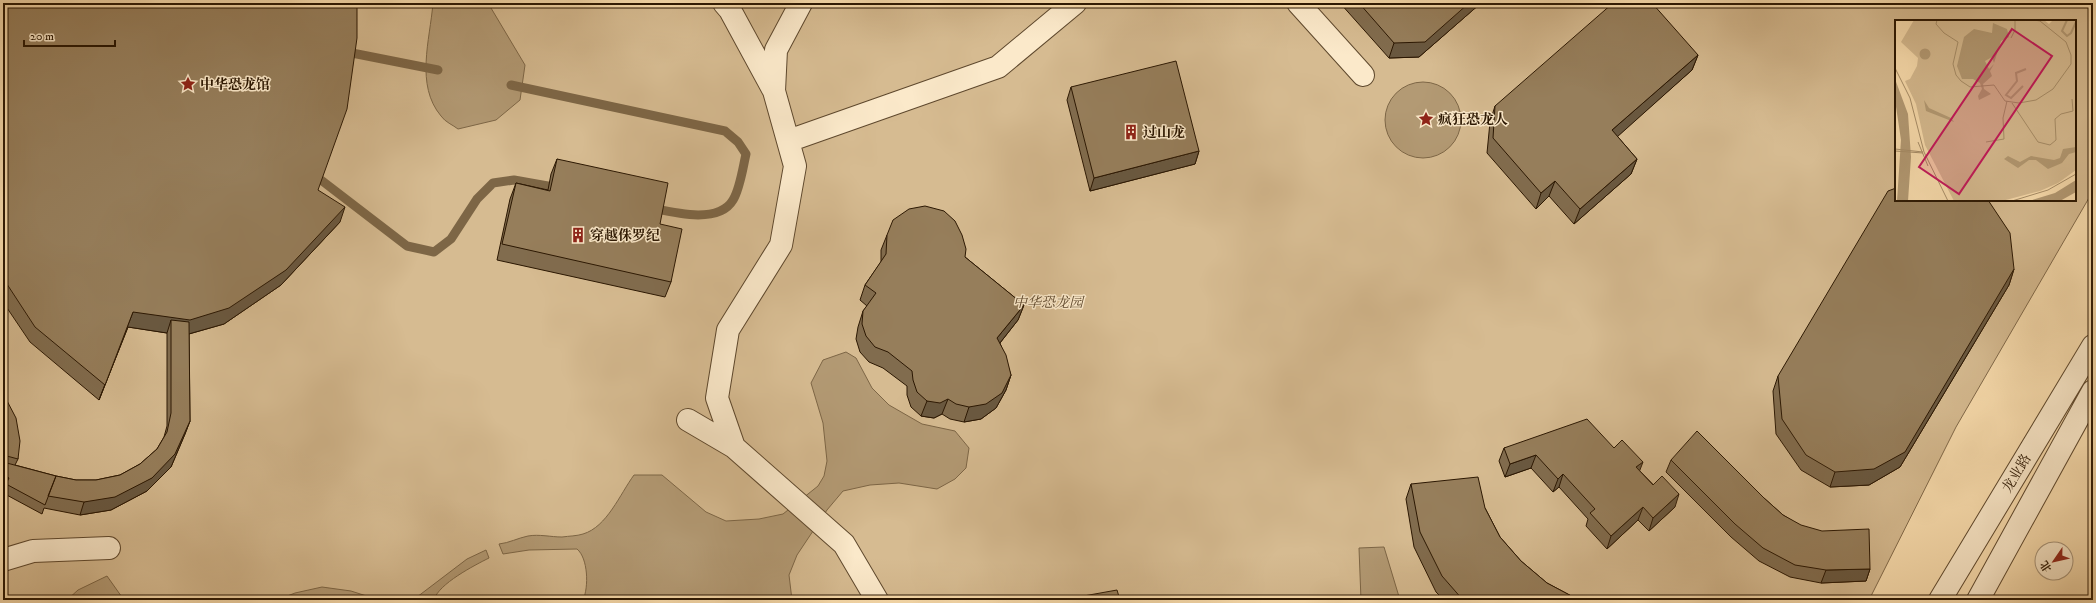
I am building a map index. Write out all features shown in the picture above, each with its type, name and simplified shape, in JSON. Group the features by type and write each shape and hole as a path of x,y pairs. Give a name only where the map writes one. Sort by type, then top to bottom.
{"street":[{"path":"724,3 730,10 774,91 795,166 781,245 728,330 717,398 734,447"},
{"path":"774,91 776,50 802,3"},
{"path":"788,141 998,67 1075,3"},
{"path":"1298,3 1363,75"},
{"name":"龙业路","path":"1940,600 2093,346"},
{"name":"龙业路","path":"1978,600 2093,391"},
{"path":"688,420 734,447 844,544 877,600"},
{"path":"3,560 34,551 109,548"}],"green space":[{"name":"中华恐龙园","path":"3,3 2093,3 2093,191 1956,427 1869,600 3,600"}],"shaded area":[{"path":"433,3 488,3 525,65 520,100 496,120 458,129 443,118 433,104 428,90 426,62"},
{"path":"1423,82 1437,85 1450,93 1458,106 1461,120 1458,134 1450,147 1437,155 1423,158 1409,155 1396,147 1388,134 1385,120 1388,106 1396,93 1409,85"},
{"path":"846,352 856,358 872,388 889,405 922,424 955,431 969,448 966,468 955,479 937,489 899,483 870,485 843,491 827,510 797,555 789,575 792,600 583,600 587,581 583,559 581,553 577,549 529,550 503,554 499,544 524,537 536,535 562,537 581,535 592,530 606,517 634,475 662,475 706,512 726,521 759,519 783,514 818,486 824,476 827,461 823,423 811,383 823,360"},
{"path":"1384,547 1400,600 1361,600 1359,548"},
{"path":"486,550 489,558 466,570 449,582 437,594 434,600 407,600 417,597 467,559"},
{"path":"107,576 124,600 67,600 78,590"},
{"path":"322,587 351,591 379,600 277,600 295,593"}],"building":[{"path":"3,3 357,3 357,38 347,109 318,190 345,207 286,270 229,308 190,320 133,312 105,385 35,327 3,278"},
{"path":"1359,3 1469,3 1425,42 1394,43"},
{"path":"1613,3 1652,3 1698,55 1612,130 1637,159 1580,209 1555,181 1541,193 1493,138 1495,106"},
{"name":"过山龙","path":"1176,61 1199,151 1094,178 1071,87"},
{"name":"穿越侏罗纪","path":"557,159 668,183 660,224 682,229 671,282 502,244 516,183 550,191"},
{"path":"1895,188 1895,201 1989,201 2010,233 2014,269 1905,452 1874,469 1835,472 1806,455 1782,419 1778,376 1888,191"},
{"path":"925,206 944,211 955,221 962,235 966,249 965,257 1024,305 997,338 1006,355 1011,375 1002,393 986,404 969,407 956,404 948,399 940,403 927,401 917,392 912,371 888,352 875,347 866,336 862,324 863,311 876,293 865,285 886,254 887,235 893,220 909,209"},
{"path":"171,320 189,322 190,421 175,454 152,478 115,497 84,502 48,496 56,476 76,480 96,480 120,475 140,464 157,449 167,432 171,413"},
{"path":"3,396 5,397 16,418 20,441 18,459 3,455"},
{"path":"1587,419 1614,448 1622,440 1643,462 1636,467 1653,485 1662,476 1679,494 1653,518 1643,507 1611,536 1590,513 1595,509 1563,474 1558,479 1536,455 1510,464 1504,448"},
{"path":"1697,431 1783,515 1801,525 1822,531 1869,529 1870,569 1826,570 1795,565 1763,548 1735,524 1671,460"},
{"path":"3,462 56,476 45,505 6,484 9,478 3,475"},
{"path":"3,475 9,478 3,484"},
{"path":"1478,477 1485,508 1500,537 1521,561 1547,583 1579,600 1463,600 1442,576 1420,532 1411,484"},
{"path":"1117,590 1120,600 1078,600 1078,597"}],"waterway":[{"path":"352,53 438,70"},
{"path":"511,85 725,131 738,142 746,154 738,190 733,200 726,207 718,212 696,215 652,208"},
{"path":"321,180 407,246 434,252 451,239 477,199 493,183 514,180 559,188"}],"place":[{"name":"中华恐龙馆","path":"188,84"},
{"name":"疯狂恐龙人","path":"1426,119"},
{"name":"过山龙","path":"1131,132"},
{"name":"穿越侏罗纪","path":"578,235"}]}
